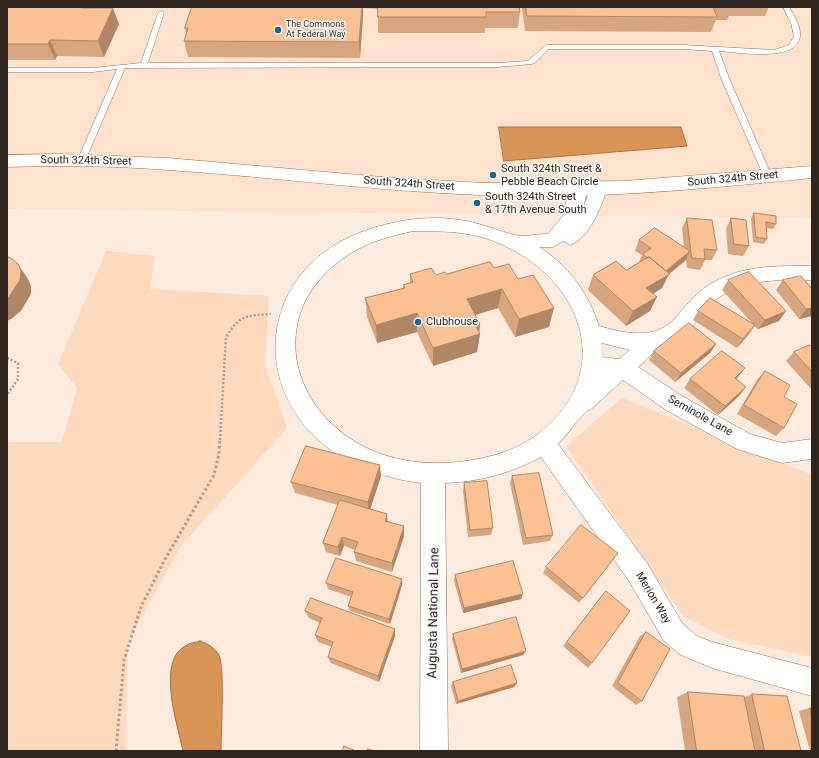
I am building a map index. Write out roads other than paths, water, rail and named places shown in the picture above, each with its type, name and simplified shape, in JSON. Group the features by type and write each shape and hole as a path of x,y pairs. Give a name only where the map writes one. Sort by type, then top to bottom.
{"street":[{"name":"South 324th Street","path":"7,161 82,159 152,162 435,187 513,189 598,188 768,177 812,172"},
{"path":"515,242 553,240 564,230 574,213 579,188"},
{"path":"550,266 594,208 598,188"},
{"path":"577,408 588,384 592,365 591,332 586,314 575,293 559,273 537,255 515,242 491,233 466,227 413,225 374,234 338,252 316,270 302,287 288,315 284,337 285,364 294,392 320,428 347,448 382,464 403,470 434,475 487,469 508,462 544,444 577,408 654,341 668,334 683,323 705,297 722,285 741,278 771,272 812,273"},
{"path":"591,332 628,343 654,341"},
{"name":"Seminole Lane","path":"592,365 622,368 674,403 745,442 782,453 812,449"},
{"name":"Merion Way","path":"544,444 604,523 638,572 673,632 688,645 712,656 812,682"},
{"name":"Augusta National Lane","path":"434,475 434,751"}],"lane":[{"path":"7,70 93,70 144,65 497,65 530,63 535,60 546,47 683,47 714,50 774,52 788,49 797,41 798,32 786,7"},
{"path":"144,65 161,13"},
{"path":"714,50 724,78 768,177"},
{"path":"82,159 122,66"}],"place":[{"name":"The Commons At Federal Way","path":"278,30"},
{"name":"South 324th Street & Pebble Beach Circle","path":"493,175"},
{"name":"South 324th Street & 17th Avenue South","path":"477,203"},
{"name":"Clubhouse","path":"418,322"}]}
